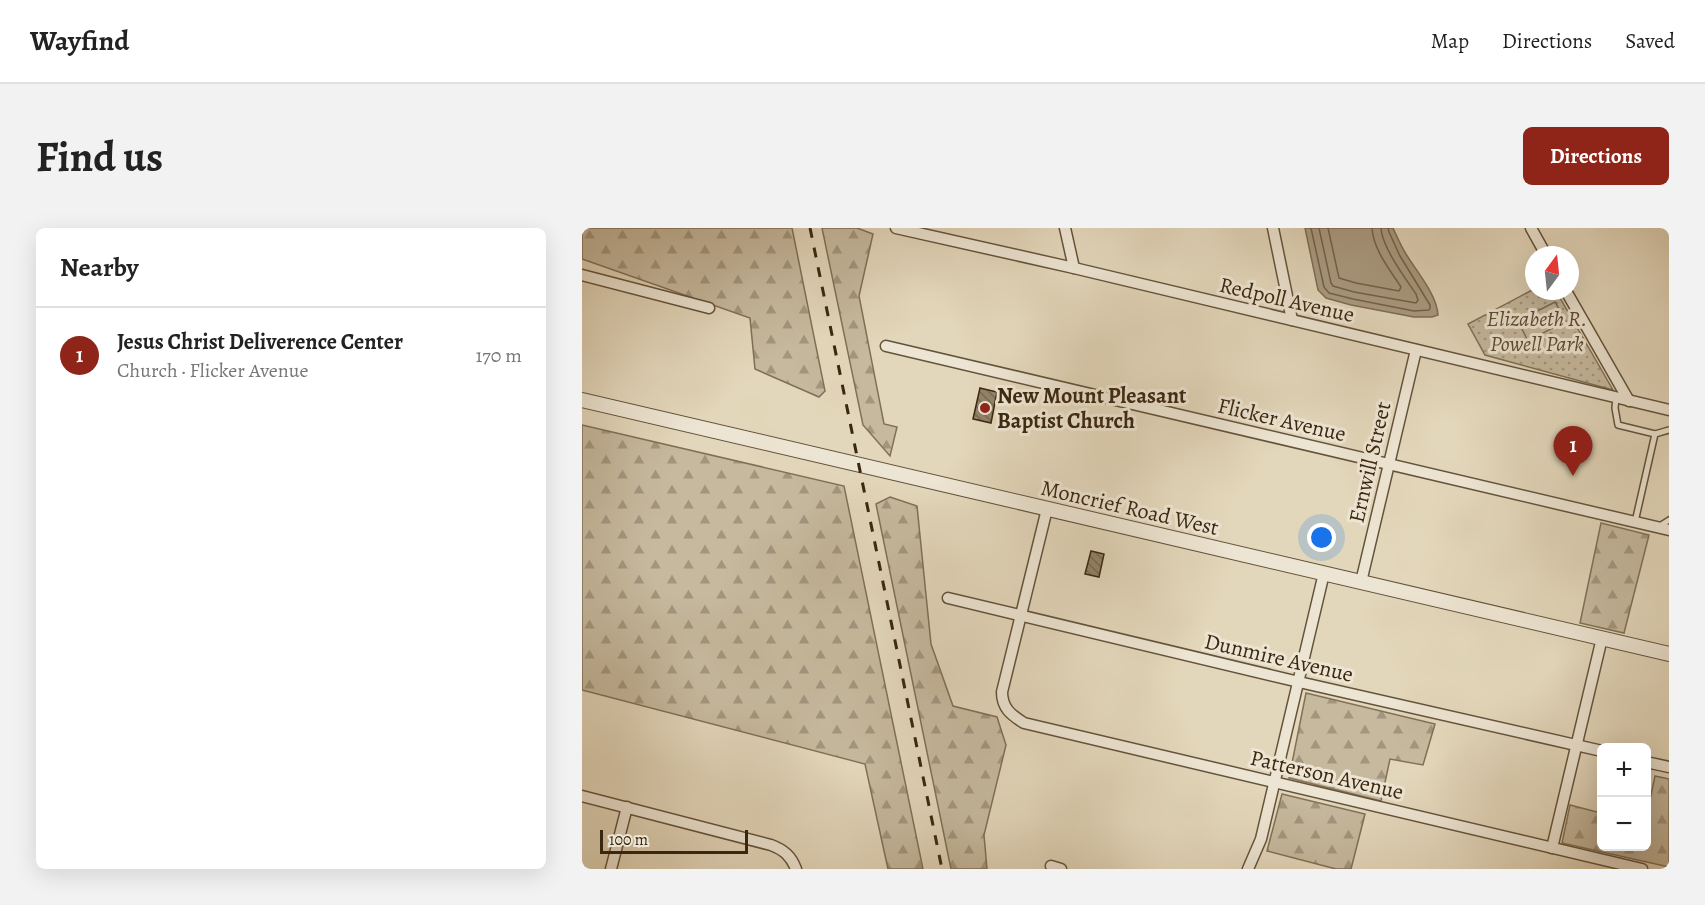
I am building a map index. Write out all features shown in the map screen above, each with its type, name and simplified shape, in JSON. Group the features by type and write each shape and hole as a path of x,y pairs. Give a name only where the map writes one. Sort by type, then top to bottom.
{"street":[{"name":"Redpoll Avenue","path":"896,228 1074,268 1669,410"},
{"path":"1065,228 1074,268"},
{"path":"1273,228 1292,320"},
{"path":"1530,228 1541,246"},
{"path":"582,275 709,308"},
{"path":"1571,300 1629,401"},
{"name":"Flicker Avenue","path":"886,346 1663,529"},
{"name":"Ernwill Street","path":"1361,582 1416,350"},
{"name":"Moncrief Road West","path":"582,400 1669,654"},
{"path":"1021,615 1047,509"},
{"path":"1248,869 1261,839 1324,573"},
{"name":"Dunmire Avenue","path":"948,598 1597,750"},
{"name":"Patterson Avenue","path":"1021,615 1002,700 1006,709 1024,723 1642,869"},
{"path":"1552,848 1602,638"},
{"path":"1651,763 1669,767"},
{"path":"582,796 771,844 786,853 794,865"},
{"path":"611,869 627,807"}],"lane":[{"path":"1616,398 1618,425 1655,434 1669,430"},
{"path":"1635,522 1655,434"},
{"path":"1663,529 1669,520"}],"green space":[{"path":"582,228 792,228 825,391 819,397 755,369 750,318 582,259"},
{"path":"822,228 857,228 873,234 859,296 884,424 897,427 890,456 863,425"},
{"name":"Elizabeth R. Powell Park","path":"1525,294 1525,300 1561,300 1613,390 1485,355 1468,324"},
{"path":"1555,302 1566,321 1528,341 1518,321"},
{"path":"582,425 844,486 923,869 888,869 865,764 582,690"},
{"path":"890,497 917,506 931,644 953,706 997,717 1006,745 984,835 987,869 951,869 876,504"},
{"path":"1601,523 1649,535 1624,633 1580,623"},
{"path":"1306,693 1435,724 1423,765 1390,759 1381,801 1289,778"},
{"path":"1655,776 1669,779 1669,867 1598,851 1651,851 1651,795"},
{"path":"1282,794 1365,814 1351,869 1336,869 1267,851"},
{"path":"1570,805 1597,812 1597,851 1562,843"}],"water":[{"path":"1305,228 1393,228 1404,251 1430,292 1438,315 1414,317 1326,298 1318,290"}],"building":[{"name":"New Mount Pleasant Baptist Church","path":"980,388 997,392 991,423 973,419"},
{"path":"1091,551 1104,554 1099,577 1085,574"}],"railway":[{"path":"810,228 942,869"}],"place":[{"name":"New Mount Pleasant Baptist Church","path":"985,408"},
{"name":"Jesus Christ Deliverence Center","path":"1573,476"}]}
